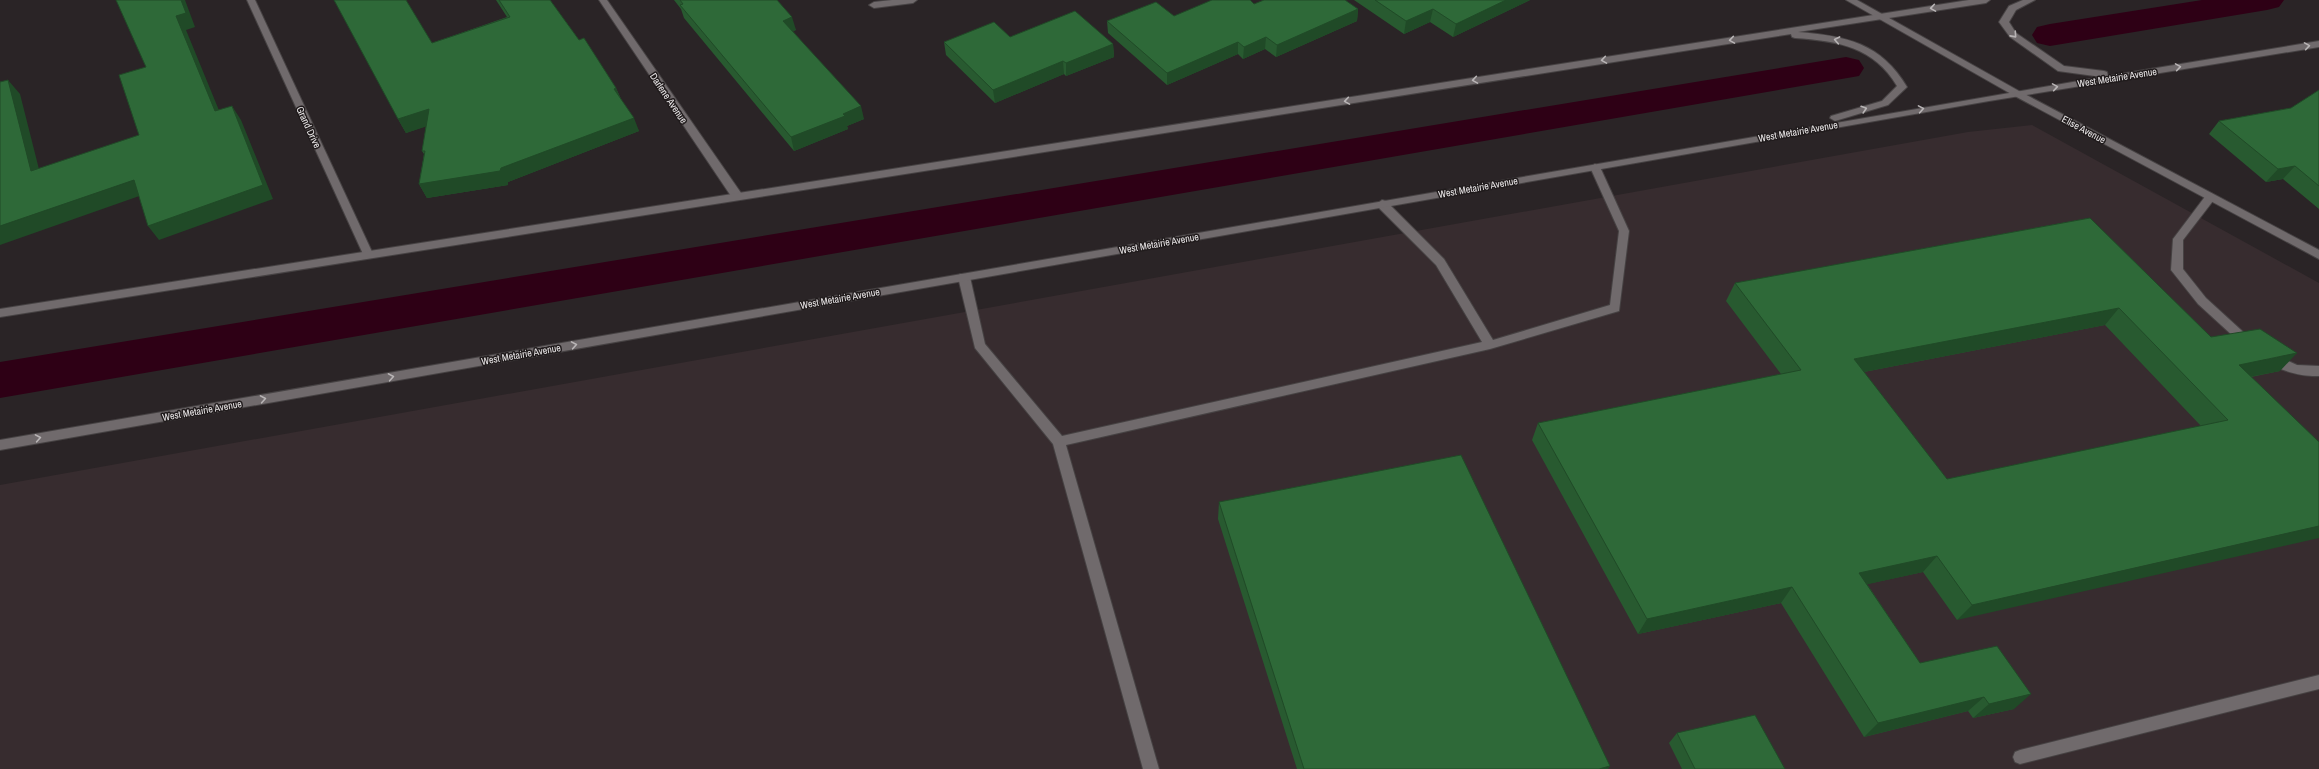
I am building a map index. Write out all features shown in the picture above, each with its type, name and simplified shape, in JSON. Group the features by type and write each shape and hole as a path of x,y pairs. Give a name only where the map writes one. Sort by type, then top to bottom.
{"main road":[{"name":"Grand Drive","path":"251,0 368,254"},
{"name":"Darlene Avenue","path":"603,0 737,196"},
{"path":"874,5 913,0"},
{"name":"Elise Avenue","path":"1850,0 2016,93 2319,255"},
{"path":"0,312 1986,0"},
{"path":"2031,0 2012,8 2004,22 2013,35 2024,44 2060,69 2126,75"},
{"path":"1771,34 1820,36 1846,42 1875,54 1896,72 1902,87 1885,102 1786,133"},
{"name":"West Metairie Avenue","path":"0,445 2016,93 2319,44"},
{"path":"1059,442 1490,345 1615,308 1624,231 1595,166"},
{"path":"2211,198 2178,239 2178,270 2202,301 2248,343 2284,366 2311,373 2319,371"},
{"path":"1382,204 1440,262 1490,345"},
{"path":"964,277 979,345 1059,442 1151,769"},
{"path":"2020,757 2319,682"}],"shaded area":[{"path":"2032,125 2319,283 2319,769 0,769 0,485 1968,132"}],"building":[{"path":"116,0 181,0 186,13 176,16 215,111 232,106 263,185 148,226 134,180 0,226 0,82 8,80 31,171 139,135 119,75 146,67"},
{"path":"334,0 406,0 432,43 510,17 499,0 550,0 579,40 584,38 616,88 614,89 634,118 501,168 500,171 419,184 425,151 422,151 429,109 398,119"},
{"path":"680,0 777,0 792,17 783,21 861,106 843,114 845,116 791,137 680,5 683,4"},
{"path":"1212,0 1250,0 1254,4 1264,0 1345,0 1358,9 1277,45 1266,37 1244,47 1238,42 1167,73 1107,21 1156,2 1174,16"},
{"path":"1375,0 1506,0 1456,24 1433,9 1406,21"},
{"path":"1075,11 1113,44 1066,63 1063,61 993,90 944,42 994,22 1010,37"},
{"path":"2319,90 2319,186 2295,166 2278,169 2219,121 2291,108"},
{"path":"2090,218 2211,337 2260,329 2297,353 2239,365 2319,442 2319,526 1972,605 1937,556 1859,573 1920,663 1997,646 2031,694 1989,704 1984,697 1878,723 1792,587 1647,619 1538,423 1801,370 1735,283","holes":["2119,308 2228,420 1947,479 1854,359"]},
{"path":"1461,455 1610,766 1599,769 1304,769 1219,502"},
{"path":"1755,715 1785,769 1695,769 1677,733"}],"waterway":[{"path":"2050,35 2267,0"},
{"path":"0,380 1846,68"}]}
